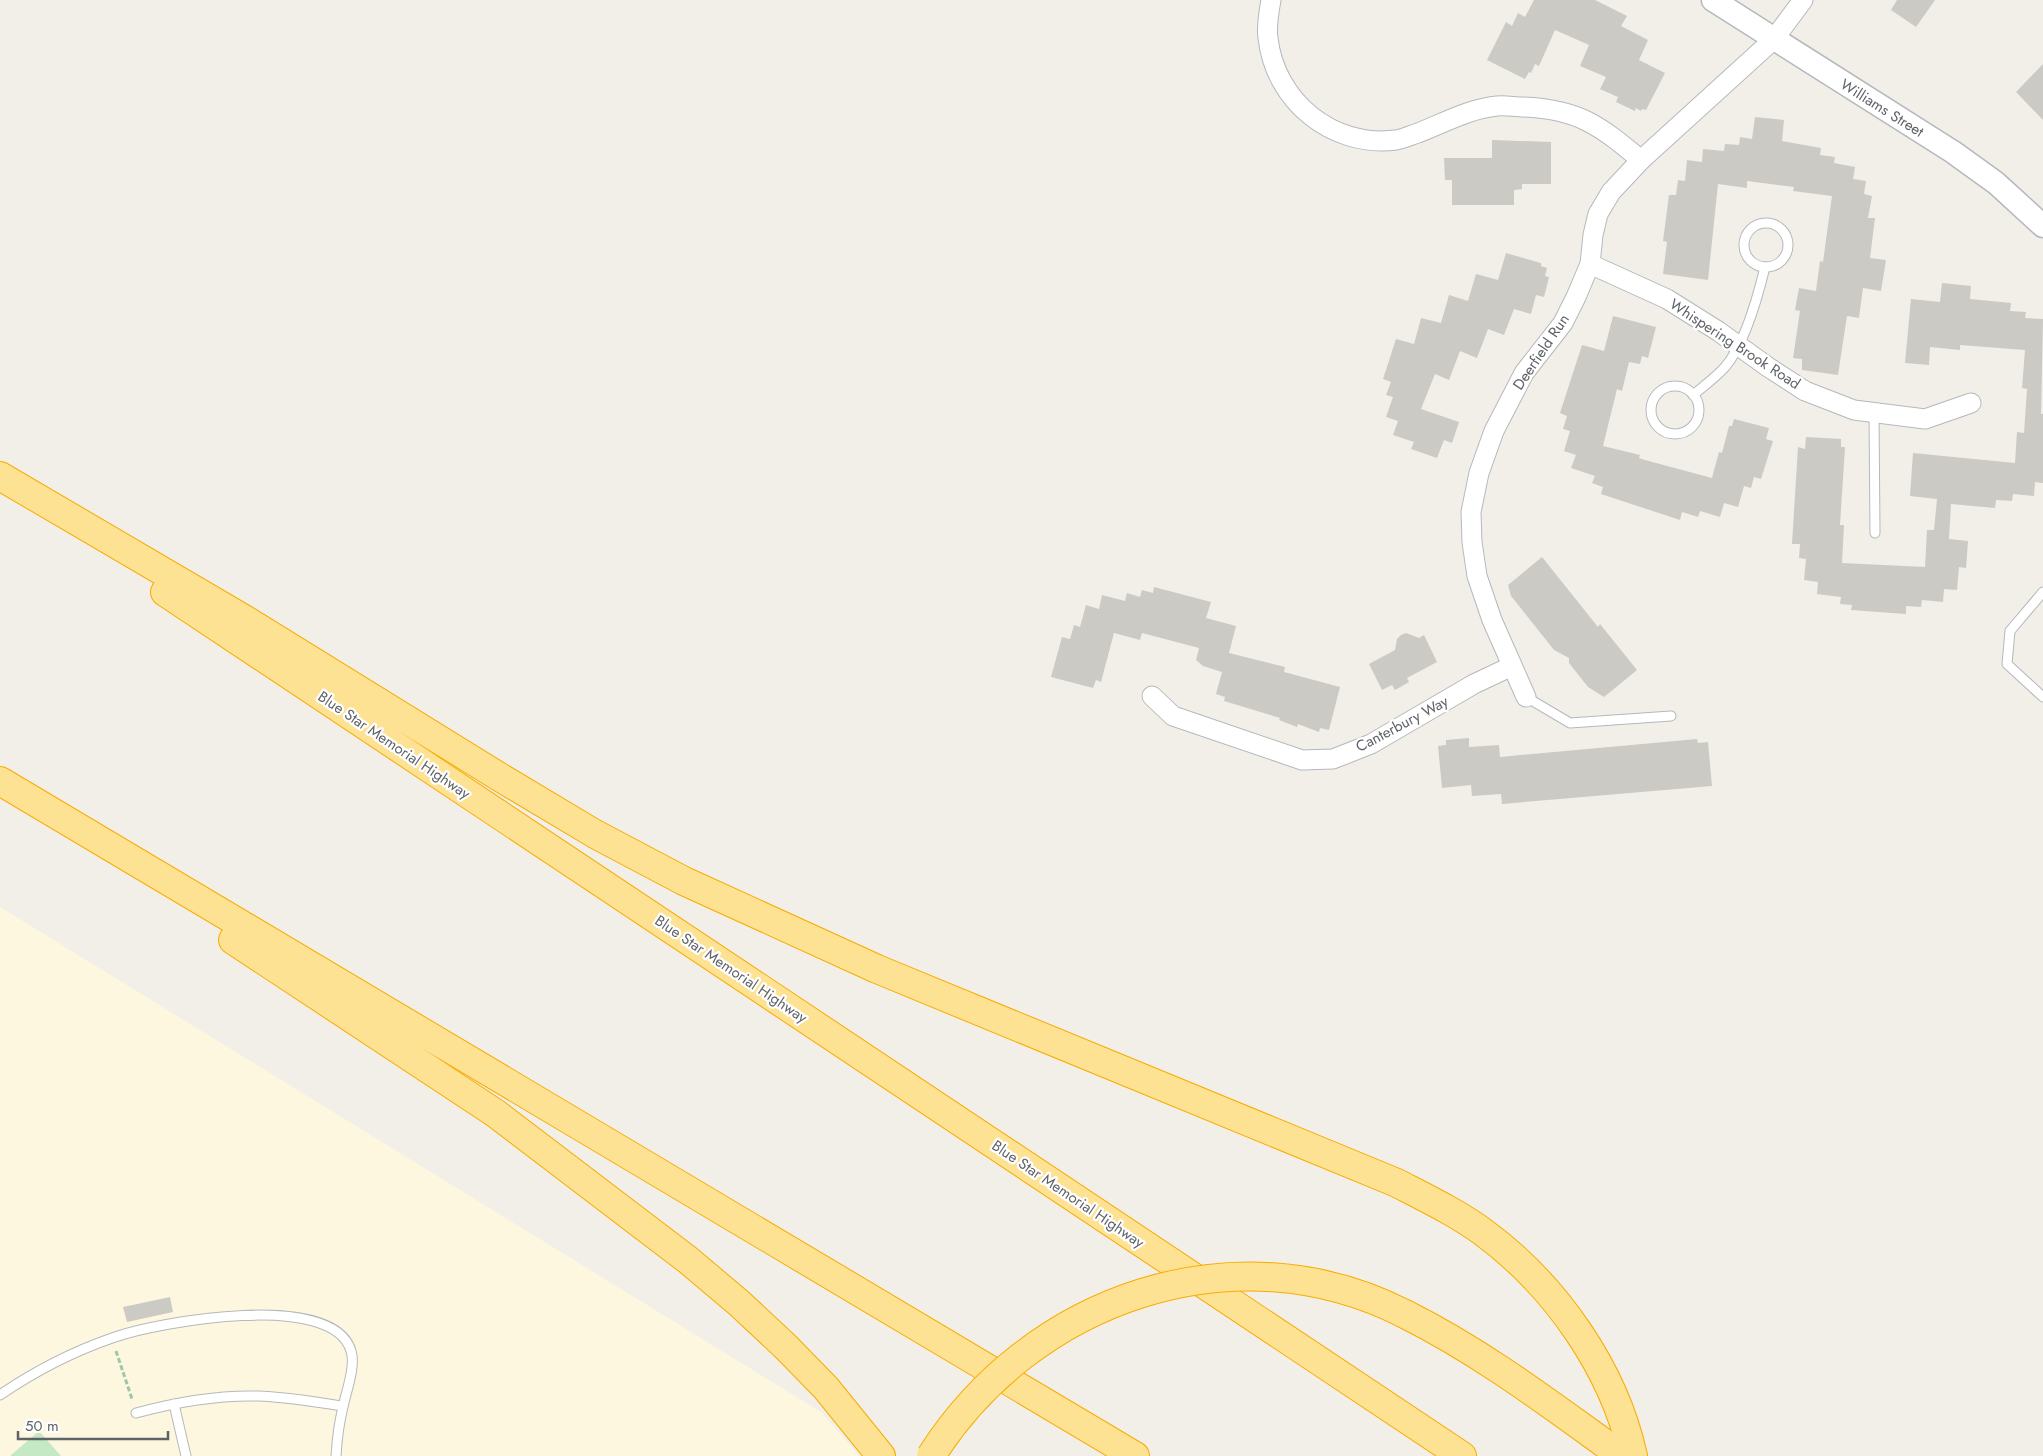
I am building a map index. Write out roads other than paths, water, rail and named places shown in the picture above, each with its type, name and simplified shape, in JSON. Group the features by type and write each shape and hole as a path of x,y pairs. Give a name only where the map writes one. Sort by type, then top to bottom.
{"highway":[{"path":"0,476 244,618 595,834 684,881 860,962 1390,1181 1434,1202 1483,1232 1524,1267 1559,1306 1597,1364 1622,1415 1633,1456"},
{"name":"Blue Star Memorial Highway","path":"0,482 1462,1456"},
{"path":"0,781 1134,1456"},
{"path":"0,786 468,1095 550,1155 688,1260 763,1324 826,1388 881,1456"},
{"path":"932,1456 954,1424 980,1394 1017,1358 1074,1320 1113,1302 1129,1297 1206,1279 1243,1276 1279,1277 1313,1282 1346,1290 1378,1301 1485,1359 1622,1456"}],"street":[{"path":"1271,0 1268,37 1273,60 1286,90 1303,110 1332,131 1376,141 1398,140 1466,112 1497,106 1541,108 1577,115 1608,132 1641,160"},
{"name":"Williams Street","path":"1713,0 1953,152 1996,183 2041,222"},
{"name":"Deerfield Run","path":"1526,697 1492,620 1477,576 1472,542 1472,512 1479,473 1494,431 1524,373 1563,323 1590,264 1598,214 1611,192 1641,160 1774,39 1803,0"},
{"name":"Whispering Brook Road","path":"1590,264 1667,299 1738,345 1768,368 1805,390 1854,410 1924,419 1971,403"},
{"name":"Canterbury Way","path":"1152,696 1173,716 1302,760 1333,759 1370,744 1474,684 1512,666"}],"lane":[{"path":"1770,223 1783,230 1788,244 1788,251 1779,263 1765,267 1758,266 1747,256 1744,243 1750,230 1756,226 1770,223"},
{"path":"1693,395 1726,366 1738,345 1757,297 1765,267"},
{"path":"1678,386 1693,395 1699,407 1698,415 1690,428 1684,432 1668,434 1655,425 1652,418 1652,402 1662,390 1678,386"},
{"path":"1874,412 1875,533"},
{"path":"2043,592 2010,631 2007,664 2043,697"},
{"path":"1526,697 1570,723 1671,716"},
{"path":"0,1395 51,1365 116,1336 151,1327 192,1320 229,1316 286,1317 330,1327 342,1337 351,1350 352,1358 336,1456"},
{"path":"136,1413 174,1404 214,1398 257,1396 343,1406"},
{"path":"174,1404 186,1456"}]}
